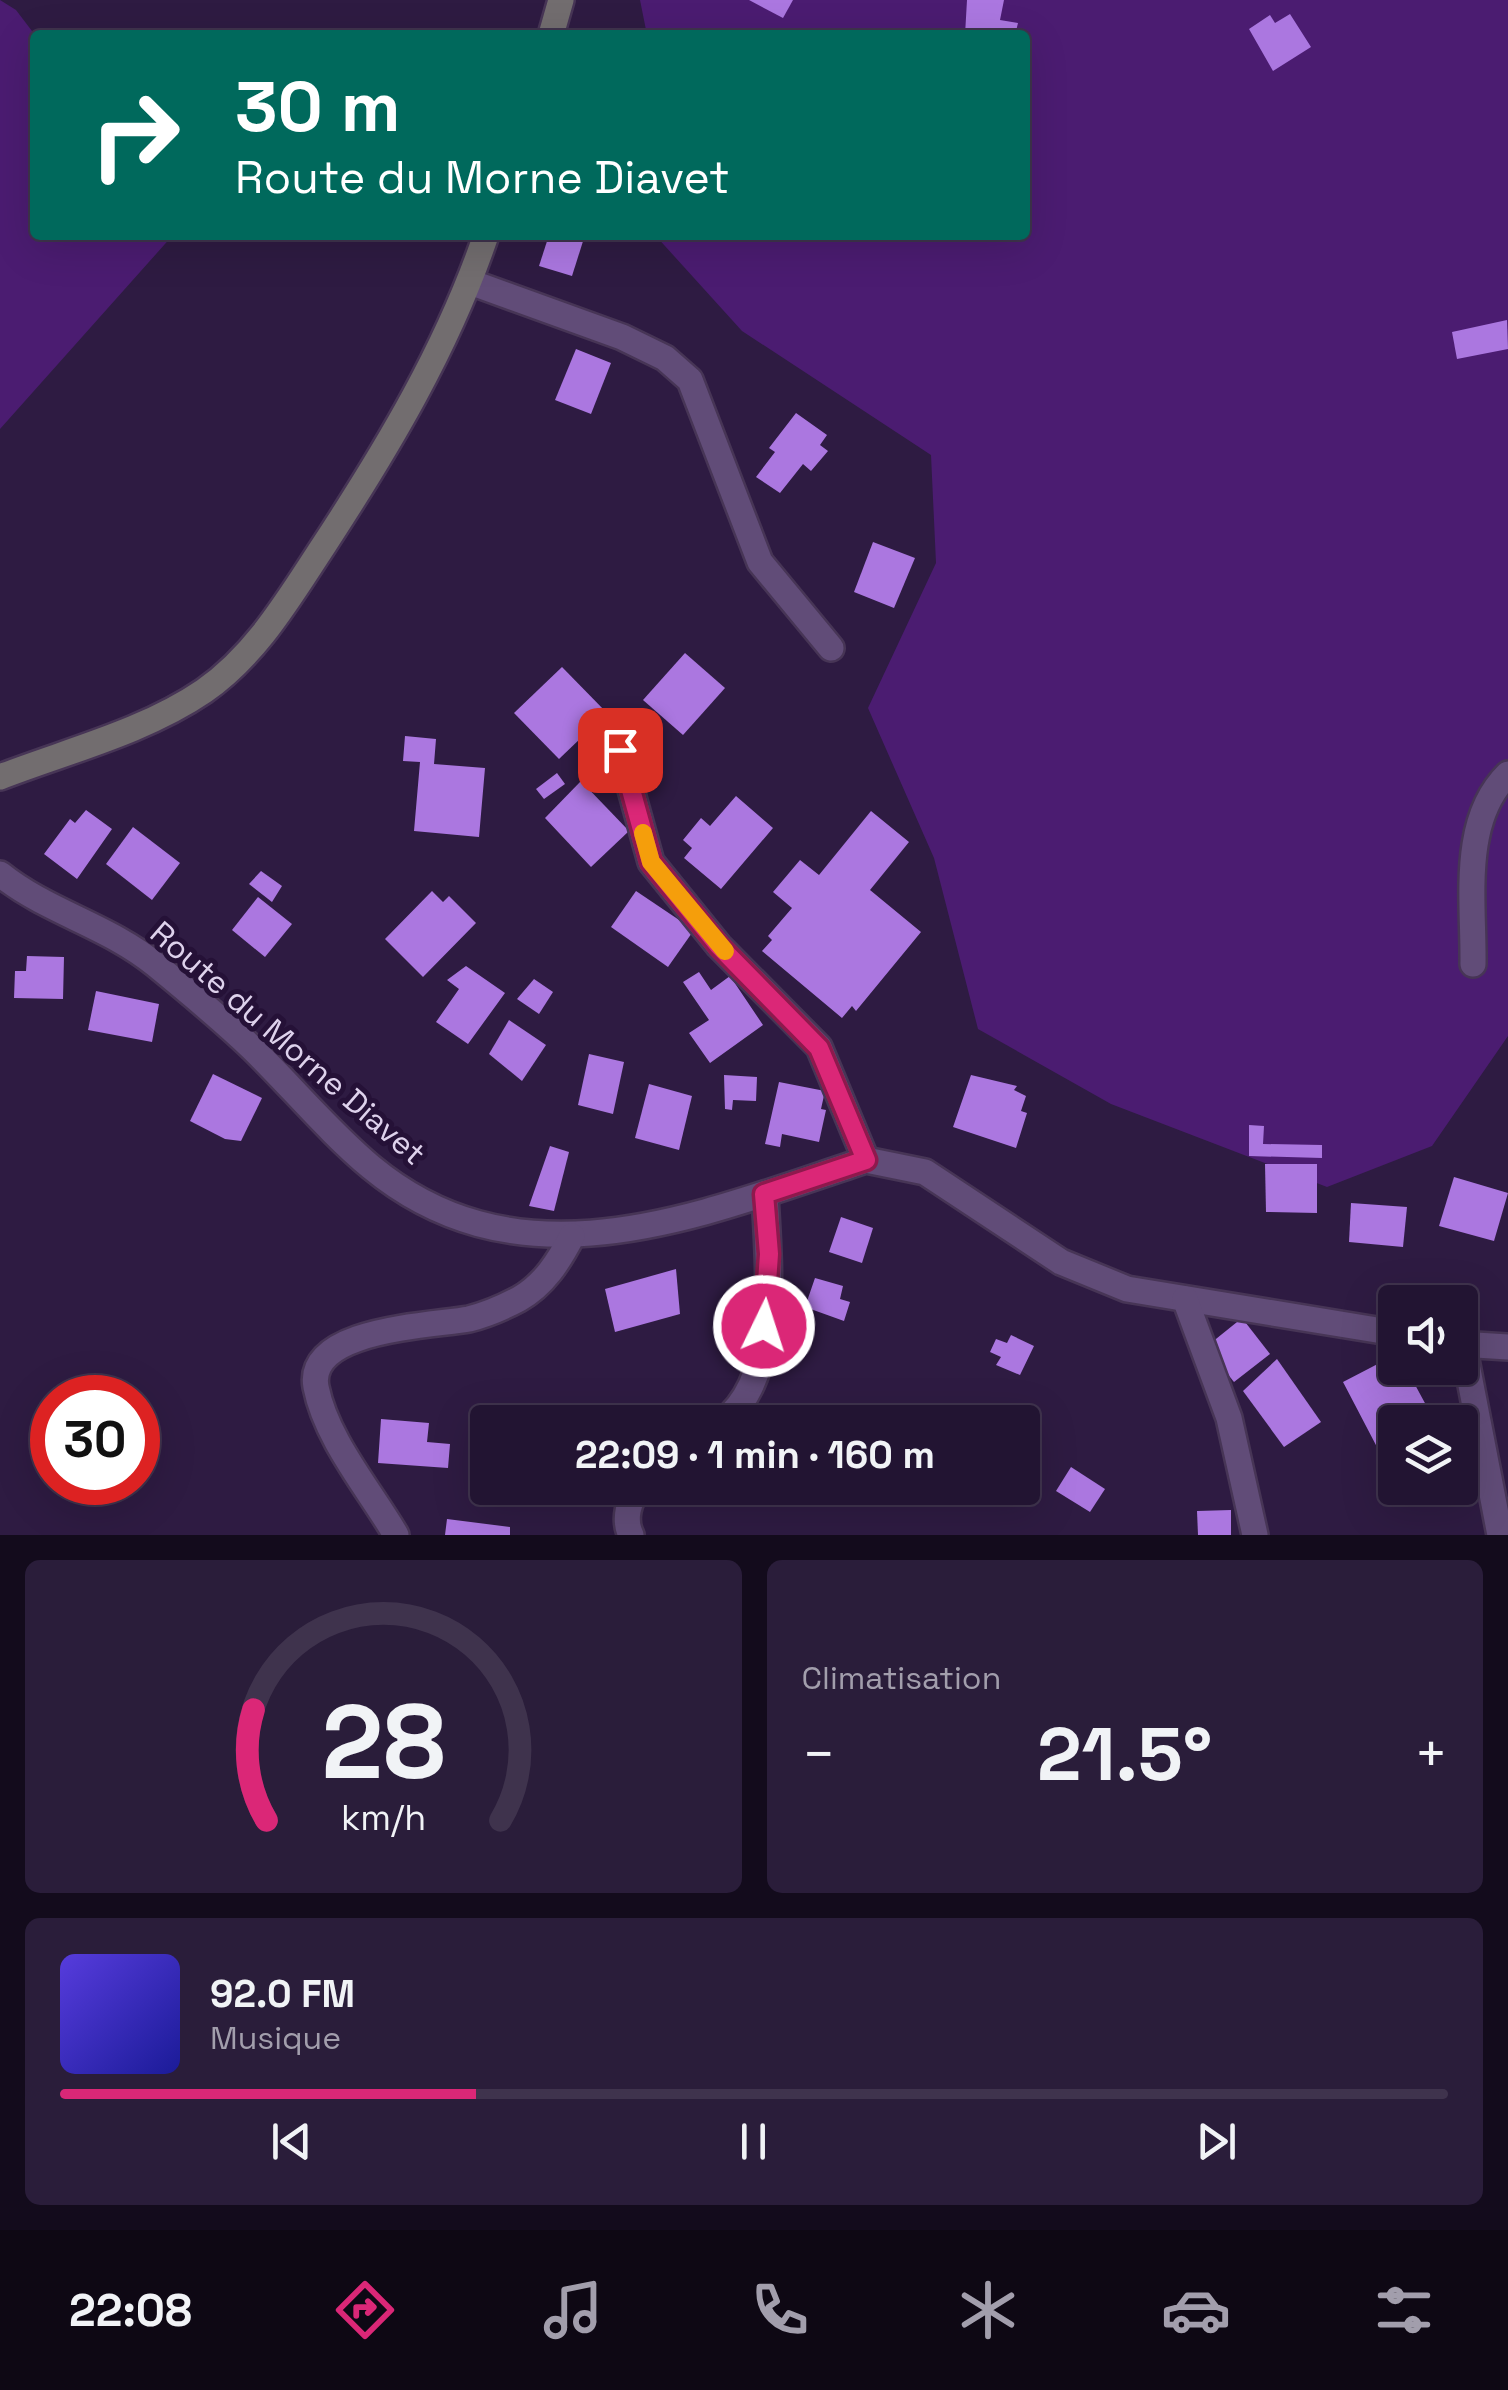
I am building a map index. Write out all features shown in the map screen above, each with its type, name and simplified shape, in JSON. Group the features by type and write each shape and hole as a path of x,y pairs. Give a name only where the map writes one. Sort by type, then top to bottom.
{"main road":[{"path":"552,30 561,0"},
{"path":"0,777 156,718 222,678 270,628 394,439 470,282 484,240"}],"street":[{"path":"470,282 622,337 665,358 690,380 760,562 831,648"},
{"path":"620,750 651,862 719,946 819,1048 866,1160"},
{"path":"1473,964 1478,819 1490,792 1508,774"},
{"name":"Route du Morne Diavet","path":"0,874 23,892 96,926 153,962 252,1048 348,1146 400,1188 482,1225 572,1236 720,1211 866,1160 926,1172 1038,1248 1090,1276 1127,1289 1378,1330"},
{"path":"739,1405 761,1362 769,1254 764,1194"},
{"path":"396,1535 324,1416 314,1382 322,1358 359,1338 474,1318 521,1298 555,1269 572,1236"},
{"path":"1185,1299 1230,1418 1254,1535"},
{"path":"1478,1345 1508,1348"},
{"path":"1470,1385 1500,1535"},
{"path":"629,1505 627,1526 631,1535"}],"shaded area":[{"path":"0,0 16,10 31,30 30,240 169,240 0,429"},
{"path":"640,0 1508,0 1508,1036 1432,1146 1327,1187 1111,1104 978,1029 934,858 868,708 936,563 931,455 742,331 660,240 1030,240 1030,30 646,30"}],"building":[{"path":"749,0 793,0 783,18"},
{"path":"967,0 1004,0 1000,20 1018,23 1016,30 965,30"},
{"path":"1290,14 1311,47 1273,71 1249,29 1270,15 1275,23"},
{"path":"547,240 583,240 572,276 539,266"},
{"path":"1507,320 1508,349 1457,359 1452,332"},
{"path":"576,349 611,363 591,414 555,400"},
{"path":"796,413 827,435 820,445 828,451 811,471 803,464 780,493 756,477 775,452 769,448"},
{"path":"873,542 915,558 894,608 854,592"},
{"path":"685,653 725,688 683,735 643,700"},
{"path":"562,667 607,713 559,759 514,713"},
{"path":"405,736 436,739 434,764 485,768 479,837 414,831 420,762 403,761"},
{"path":"557,773 565,784 544,799 536,789"},
{"path":"581,781 629,831 591,867 545,818"},
{"path":"736,796 773,828 721,889 684,858 692,848 683,840 701,818 710,826"},
{"path":"86,810 112,829 77,879 44,854 70,819 75,823"},
{"path":"871,811 909,842 870,890 921,932 856,1011 852,1006 842,1018 762,951 772,940 768,936 792,908 773,892 800,860 819,875"},
{"path":"133,827 180,863 152,900 106,864"},
{"path":"261,871 282,886 272,902 249,884"},
{"path":"432,891 443,902 449,896 476,923 423,977 385,939"},
{"path":"636,891 694,930 668,967 611,927"},
{"path":"258,897 292,924 265,957 232,930"},
{"path":"27,956 64,957 63,999 14,998 15,971 26,971"},
{"path":"466,966 505,993 468,1044 436,1022 459,989 447,980"},
{"path":"699,972 711,990 730,976 763,1025 710,1063 689,1033 709,1020 683,982"},
{"path":"534,979 553,992 539,1014 517,999"},
{"path":"96,991 159,1004 152,1042 88,1030"},
{"path":"509,1020 546,1045 522,1081 489,1054"},
{"path":"589,1054 624,1062 613,1114 578,1105"},
{"path":"213,1074 262,1098 241,1141 225,1139 190,1121"},
{"path":"724,1075 757,1077 756,1101 733,1100 732,1110 725,1109"},
{"path":"971,1075 1017,1086 1014,1090 1026,1096 1021,1111 1027,1113 1016,1148 953,1127"},
{"path":"779,1082 825,1091 821,1109 826,1110 819,1142 782,1134 780,1147 765,1144"},
{"path":"649,1084 692,1096 679,1150 635,1138"},
{"path":"1249,1125 1264,1126 1263,1144 1322,1145 1322,1158 1249,1156"},
{"path":"550,1146 569,1152 554,1211 529,1206"},
{"path":"1265,1164 1317,1164 1317,1213 1266,1212"},
{"path":"1454,1177 1508,1193 1494,1241 1439,1226"},
{"path":"1351,1203 1407,1207 1403,1247 1349,1242"},
{"path":"841,1217 873,1228 862,1263 829,1252"},
{"path":"676,1269 680,1314 615,1332 605,1289"},
{"path":"815,1278 843,1286 840,1299 850,1302 844,1321 805,1307"},
{"path":"1242,1318 1270,1354 1234,1382 1206,1347"},
{"path":"1011,1335 1034,1346 1020,1375 996,1365 1001,1357 990,1352 996,1339 1007,1343"},
{"path":"1277,1359 1321,1422 1284,1447 1243,1391"},
{"path":"1378,1364 1378,1385 1415,1385 1426,1405 1378,1405 1378,1449 1343,1382"},
{"path":"381,1419 429,1423 427,1442 450,1444 448,1468 378,1463"},
{"path":"1071,1467 1105,1489 1090,1512 1056,1491"},
{"path":"1231,1510 1231,1535 1198,1535 1197,1511"},
{"path":"447,1519 510,1527 510,1535 445,1535"}],"slow traffic":[{"path":"643,833 651,862 725,951"}],"route":[{"path":"620,750 651,862 719,946 819,1048 866,1160 764,1194 769,1254 764,1326"}]}
